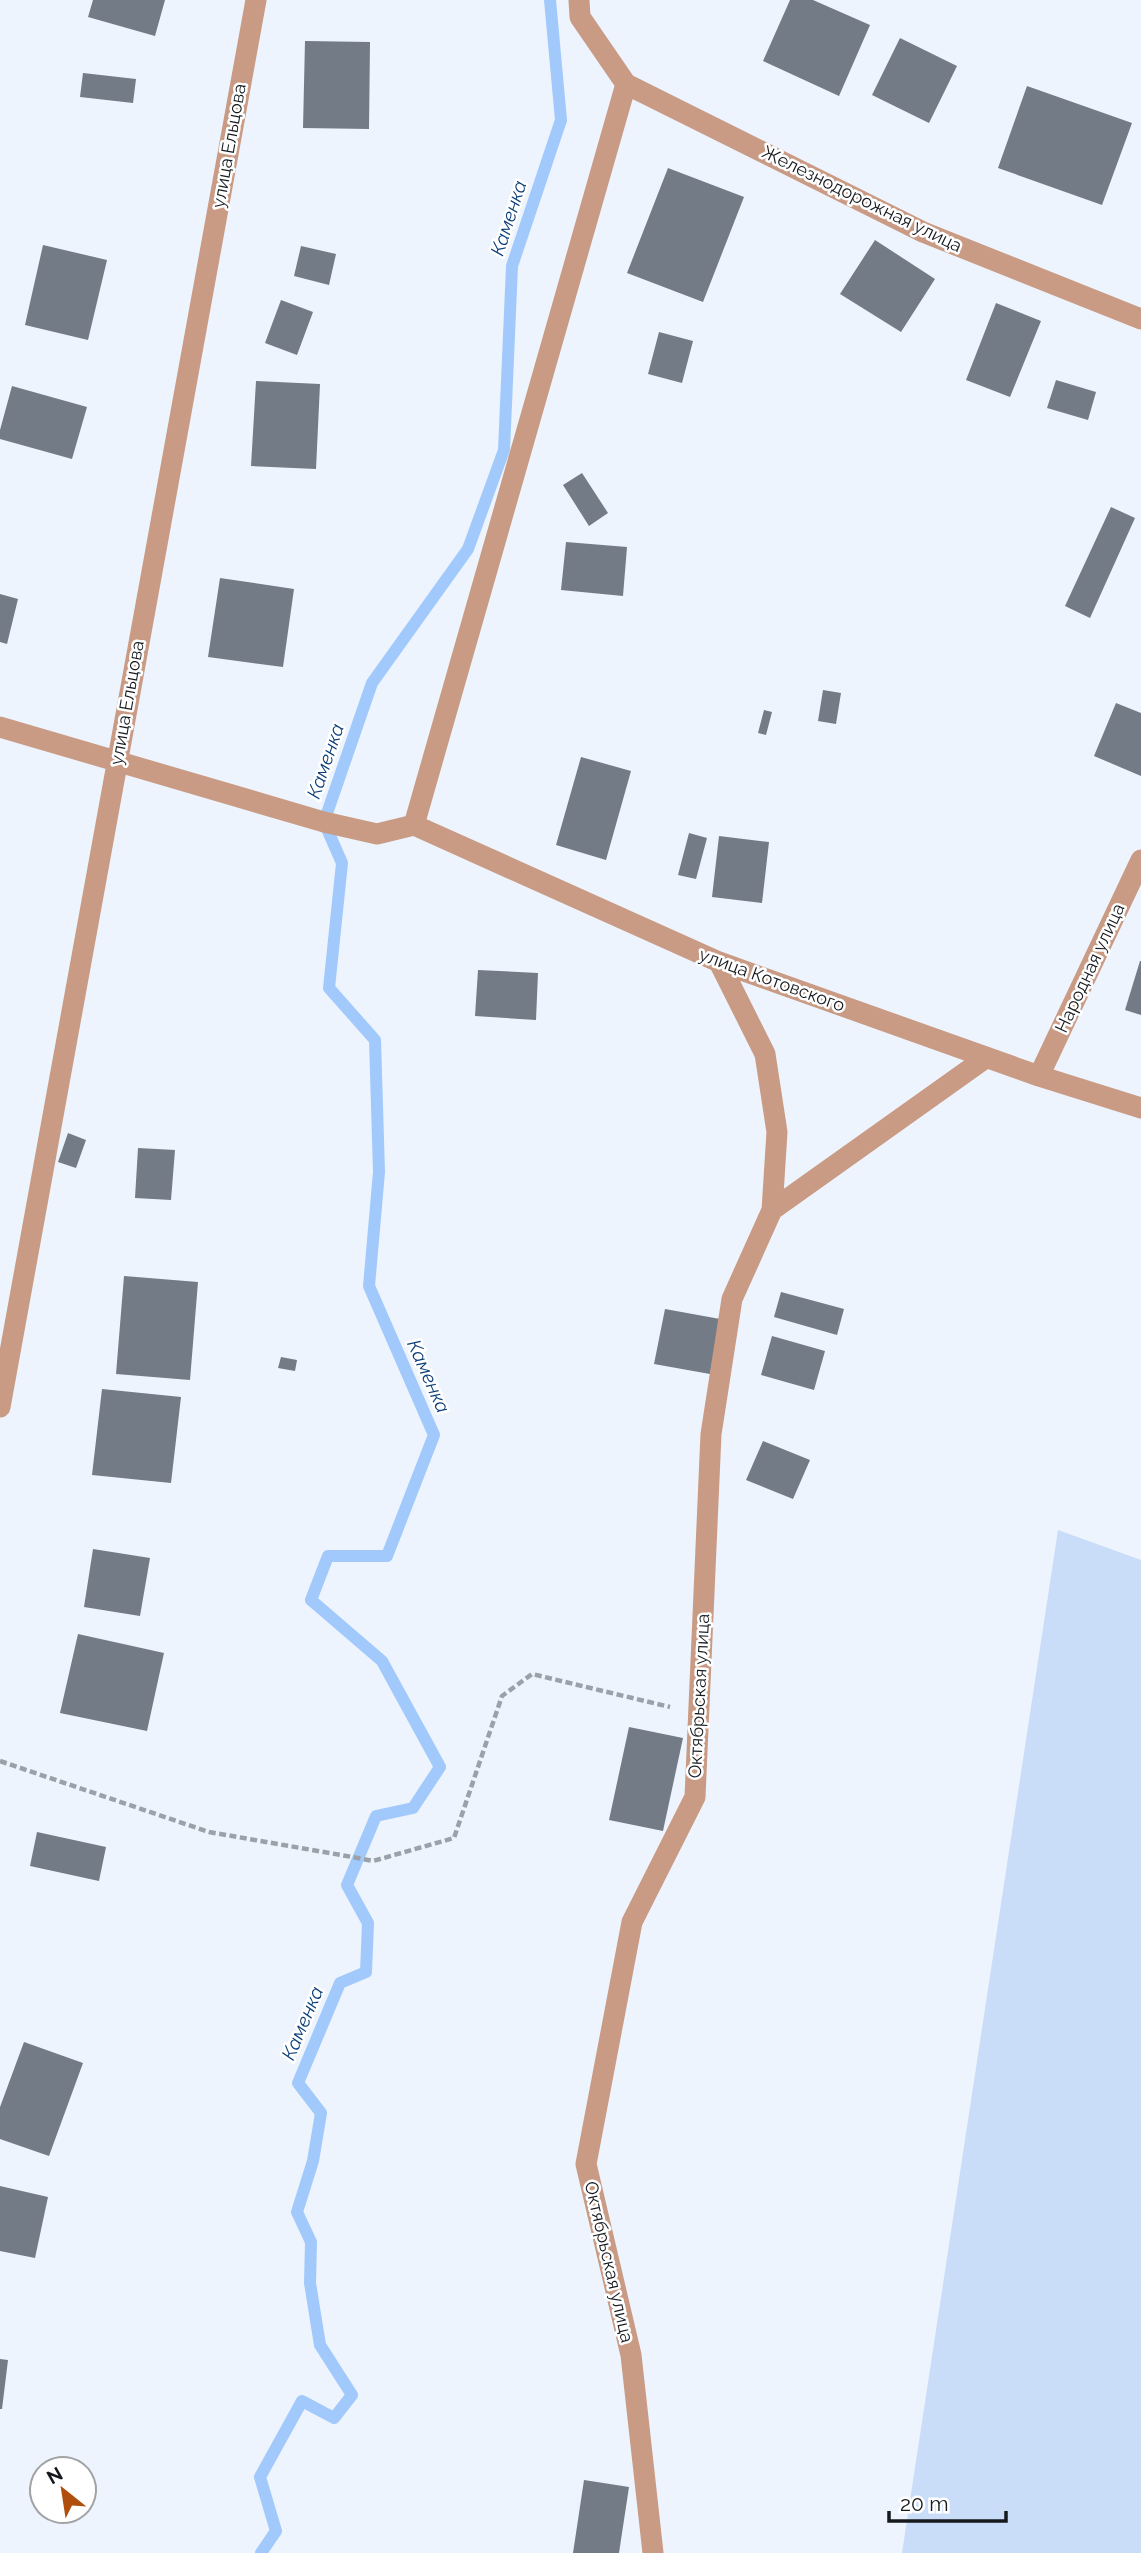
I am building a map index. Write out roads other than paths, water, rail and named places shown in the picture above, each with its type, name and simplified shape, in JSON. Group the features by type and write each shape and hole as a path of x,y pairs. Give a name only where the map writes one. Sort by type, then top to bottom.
{"street":[{"name":"улица Ельцова","path":"0,1407 256,0"},
{"path":"0,727 324,822 377,834 414,825 626,84 580,17 579,0"},
{"name":"Железнодорожная улица","path":"626,84 923,232 1141,319"},
{"name":"улица Котовского","path":"414,825 719,962 1039,1076 1141,1108"},
{"name":"Народная улица","path":"1039,1076 1141,860"},
{"name":"Октябрьская улица","path":"653,2553 631,2355 586,2164 632,1922 695,1797 711,1434 732,1299 772,1210 777,1132 765,1054 719,962"},
{"path":"772,1210 987,1057"}],"waterway":[{"name":"Каменка","path":"261,2553 276,2531 260,2477 302,2401 334,2418 352,2395 320,2345 310,2283 311,2242 297,2212 313,2161 321,2113 298,2083 340,1983 366,1972 368,1923 347,1885 376,1816 413,1808 440,1767 382,1661 311,1600 328,1556 387,1556 434,1435 369,1286 379,1172 375,1040 329,988 342,863 324,822 372,683 468,549 504,450 512,266 561,120 550,0"}]}
